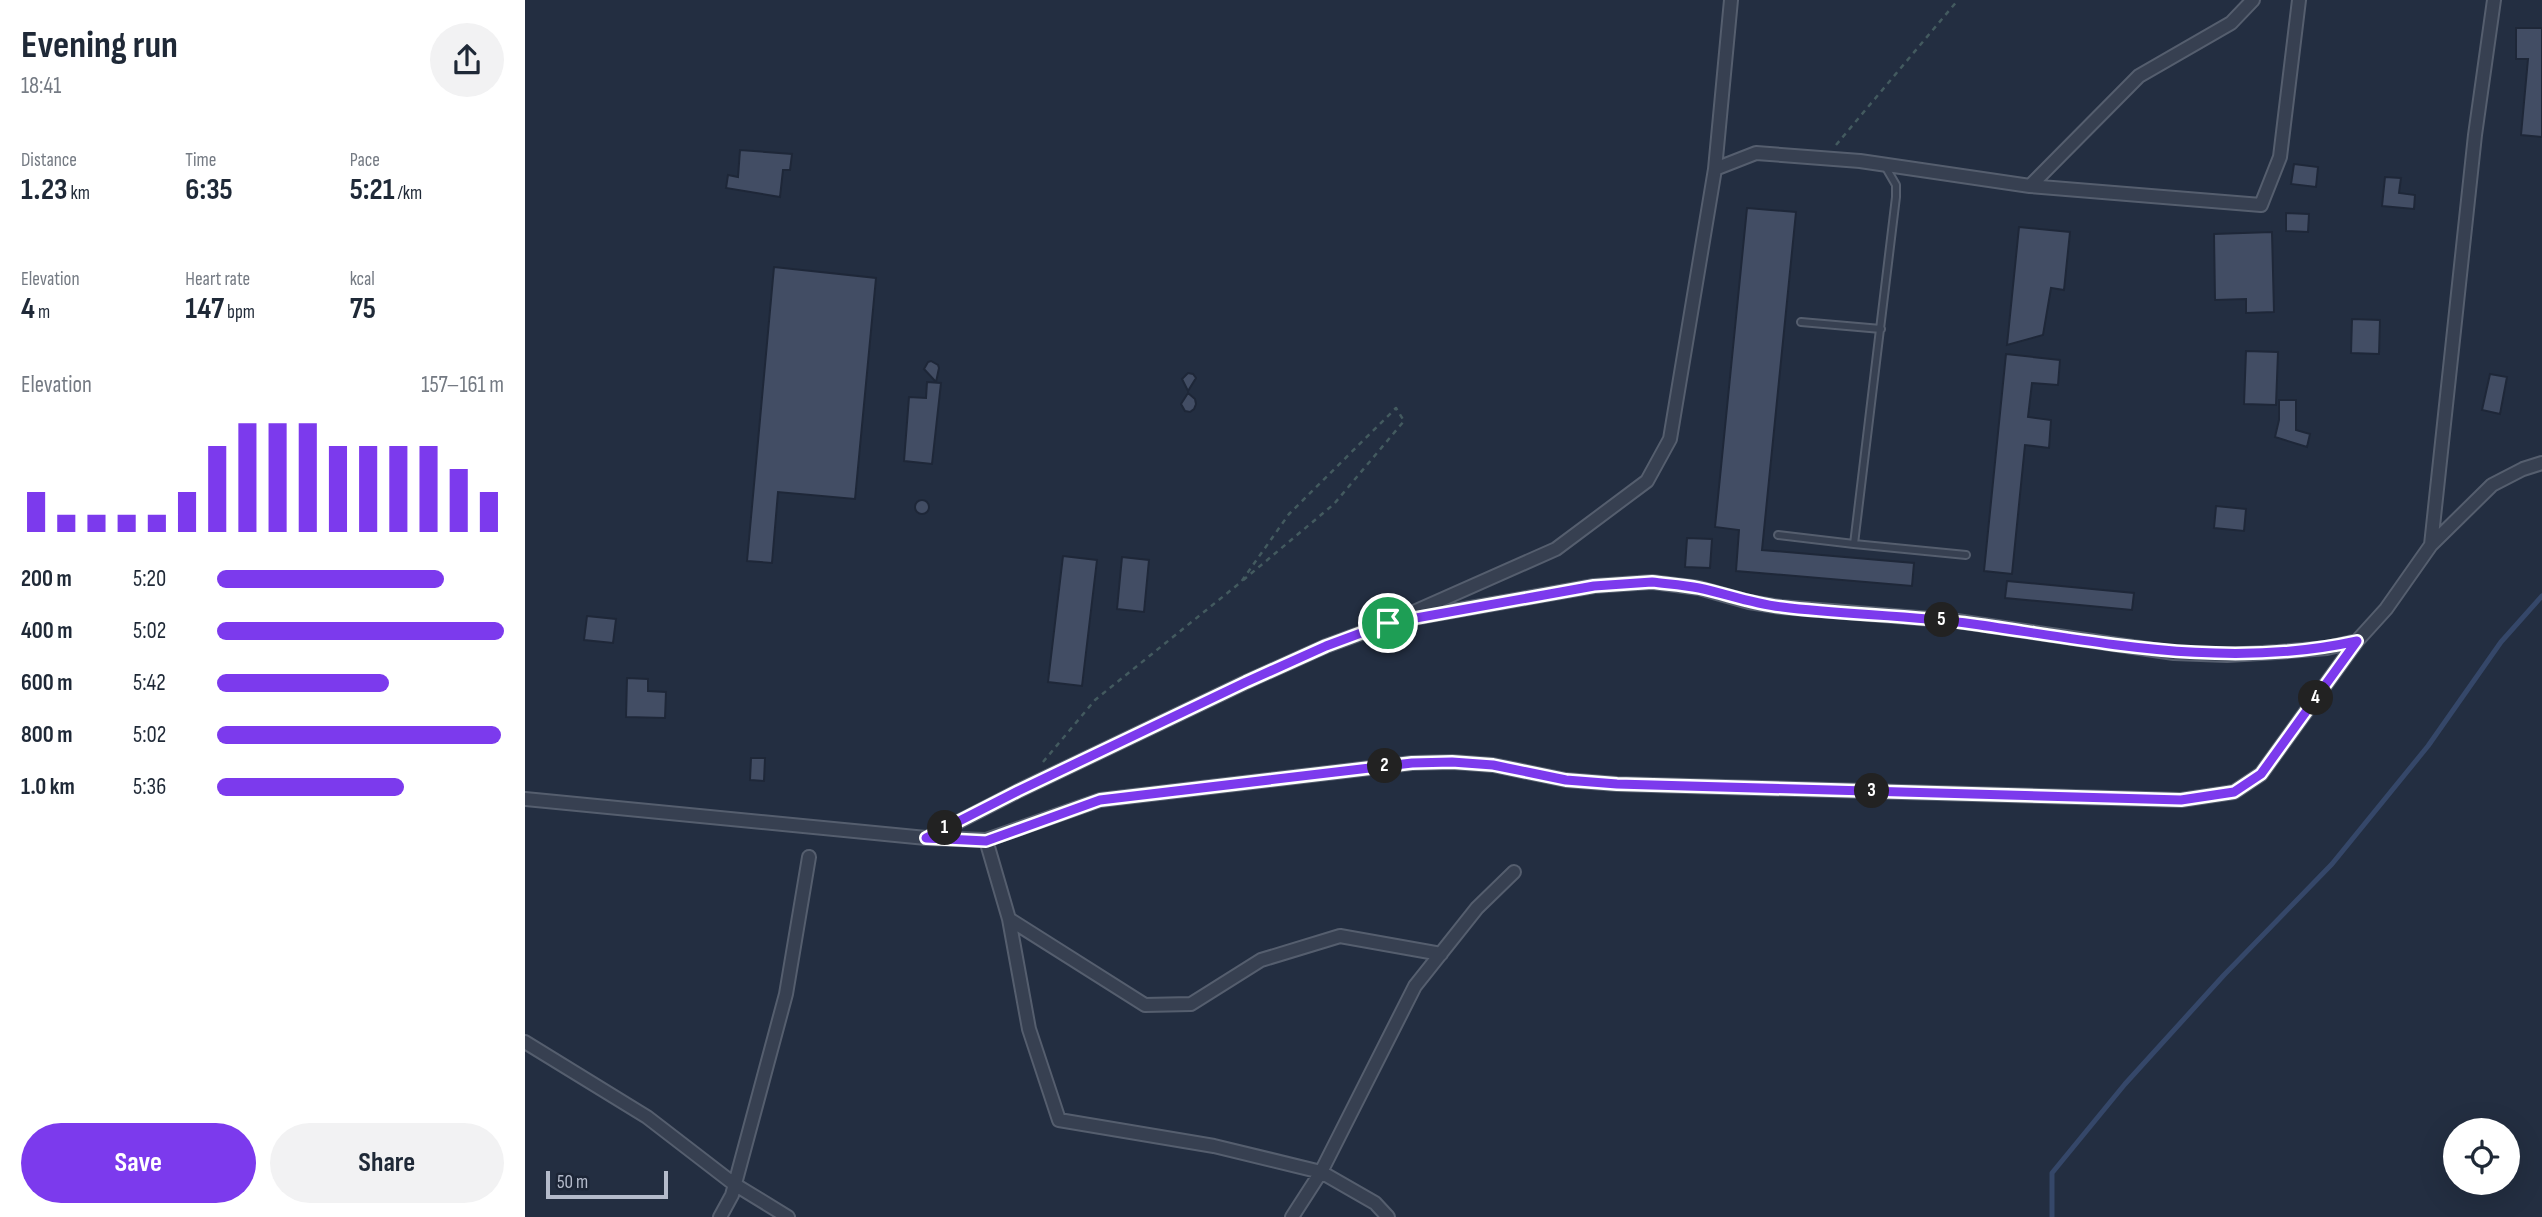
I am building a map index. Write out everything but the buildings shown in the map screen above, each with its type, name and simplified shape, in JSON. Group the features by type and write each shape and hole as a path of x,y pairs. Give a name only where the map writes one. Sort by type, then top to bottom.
{"street":[{"path":"926,838 1246,682 1556,549 1647,481 1670,439 1715,169 1731,0"},
{"path":"2031,186 2139,76 2231,23 2253,0"},
{"path":"1715,169 1756,153 1883,164 2031,186 2262,205 2280,157 2299,0"},
{"path":"2431,545 2475,135 2494,0"},
{"path":"525,799 926,838 986,841 1100,800 1412,763 1493,765 1566,780 1617,784 2181,800 2234,792 2261,774 2357,641 2386,609 2431,545 2492,485 2523,469 2542,463"},
{"path":"1388,623 1594,586 1652,582 1699,588 1749,602 1781,607 1957,621 2174,653 2227,655 2278,652 2327,648 2357,641"},
{"path":"986,841 1009,919 1028,1029 1059,1120 1214,1146 1321,1172 1375,1203 1388,1217"},
{"path":"720,1217 734,1184 786,994 809,857"},
{"path":"1292,1217 1321,1172 1415,986 1477,908 1514,872"},
{"path":"1009,919 1145,1005 1191,1004 1261,960 1340,936 1441,954"},
{"path":"525,1042 647,1117 734,1184 788,1217"}],"lane":[{"path":"1854,544 1896,197 1893,179 1883,164"},
{"path":"1801,322 1881,329"},
{"path":"1778,535 1966,555"}],"path":[{"path":"1824,158 1958,0"},
{"path":"1035,771 1095,700 1241,582 1334,505 1404,421 1396,408 1289,514 1241,582"}],"waterway":[{"path":"2052,1217 2052,1173 2125,1084 2224,975 2332,864 2428,746 2501,642 2542,596"}],"route":[{"path":"1652,582 1699,588 1749,602 1781,607 1957,621 2174,653 2227,655 2278,652 2327,648 2357,641 2261,774 2234,792 2181,800 1617,784 1566,780 1493,765 1412,763 1100,800 986,841 926,838 1246,682 1326,646 1388,623 1594,586 1652,582"}]}
